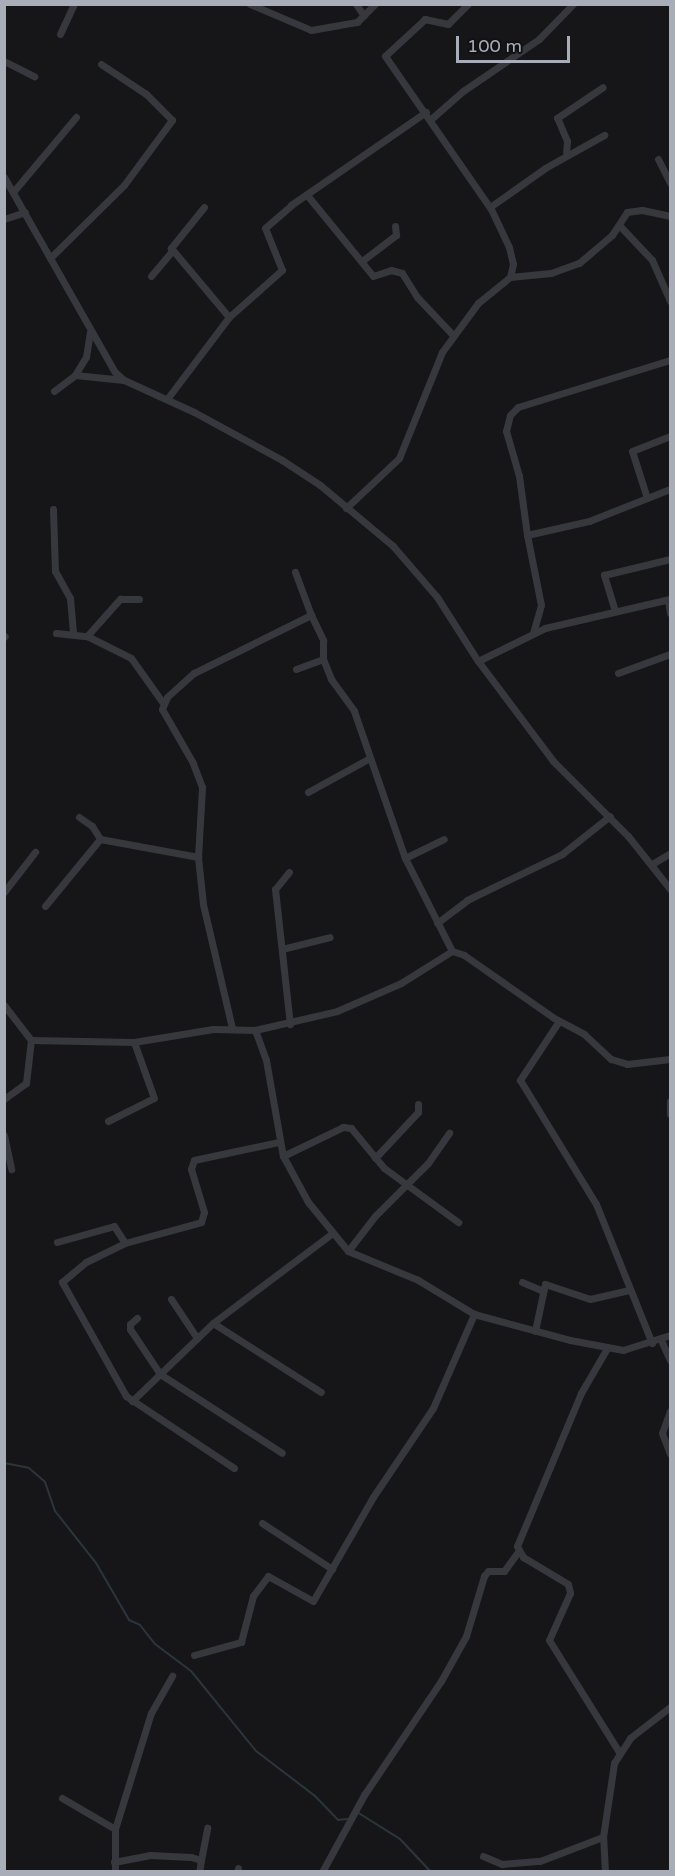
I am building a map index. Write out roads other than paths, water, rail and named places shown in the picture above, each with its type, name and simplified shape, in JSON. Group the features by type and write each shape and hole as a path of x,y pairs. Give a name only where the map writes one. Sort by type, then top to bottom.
{"street":[{"path":"60,34 74,4"},
{"path":"250,4 311,30 333,29 364,16 375,4"},
{"path":"356,4 364,16"},
{"path":"468,4 448,24 425,19 385,55 490,207 509,247 513,264 510,277"},
{"path":"431,119 463,91 547,32 556,18 573,4"},
{"path":"4,61 34,76"},
{"path":"50,258 124,185 172,118 146,94 101,64"},
{"path":"566,155 567,141 557,118 603,87"},
{"path":"167,399 228,317 282,270 263,231 307,195 426,112"},
{"path":"13,192 76,117"},
{"path":"490,207 566,155 604,135"},
{"path":"658,159 670,183"},
{"path":"4,177 90,332 124,380"},
{"path":"307,195 376,277 391,270 402,273 417,297 452,334"},
{"path":"151,276 172,251 172,244 204,207"},
{"path":"346,508 404,451 452,334 467,313 510,277 551,273 579,263 612,235 627,212 638,210 670,216"},
{"path":"4,219 25,212"},
{"path":"619,225 652,260 670,301"},
{"path":"362,261 396,235 395,226"},
{"path":"172,251 228,317"},
{"path":"54,392 75,375 88,354 90,332"},
{"path":"533,633 541,605 519,476 506,431 510,415 518,407 670,360"},
{"path":"75,375 124,380 167,399 282,460 346,508 413,567 477,661 553,761 610,816 652,864 670,889"},
{"path":"647,498 632,451 670,436"},
{"path":"528,535 589,521 670,489"},
{"path":"53,509 55,571 70,598 73,632"},
{"path":"615,611 604,575 670,559"},
{"path":"295,572 322,640 323,659 331,680 358,720 368,759 405,858 452,951 464,955 560,1021 584,1034 618,1063 670,1059"},
{"path":"87,636 120,599 139,599"},
{"path":"477,661 533,633 615,611 669,599 670,613"},
{"path":"163,703 194,673 311,615"},
{"path":"56,633 73,632 87,636 131,658 163,703 164,716 193,763 202,787 198,857 203,904 232,1028"},
{"path":"618,673 670,654"},
{"path":"296,669 323,659"},
{"path":"308,792 368,759"},
{"path":"437,923 467,900 555,859 610,816"},
{"path":"80,817 92,826 100,839 198,857"},
{"path":"405,858 444,838"},
{"path":"45,906 100,839"},
{"path":"4,892 35,852"},
{"path":"652,864 670,854"},
{"path":"289,872 275,889 290,1024"},
{"path":"282,950 330,937"},
{"path":"31,1040 134,1042 232,1028 255,1030 290,1024 322,1017 380,993 452,951"},
{"path":"4,1005 31,1040 26,1083 4,1099"},
{"path":"560,1021 520,1080 596,1204 628,1290 652,1343"},
{"path":"255,1030 266,1060 279,1143 283,1155 331,1234 348,1251 418,1280 474,1314 606,1350 652,1343 670,1335"},
{"path":"108,1121 154,1098 134,1042"},
{"path":"670,1101 670,1114"},
{"path":"375,1158 418,1113 418,1104"},
{"path":"283,1155 347,1127 406,1187 458,1222"},
{"path":"348,1251 375,1216 406,1187 449,1133"},
{"path":"4,1135 11,1169"},
{"path":"234,1468 132,1401 113,1380 62,1282 86,1262 125,1244 204,1220 191,1168 194,1160 279,1143"},
{"path":"57,1242 114,1226 125,1244"},
{"path":"132,1401 213,1323 331,1234"},
{"path":"522,1282 543,1292"},
{"path":"535,1331 543,1292 547,1284 580,1297 599,1299 628,1290"},
{"path":"171,1299 197,1338"},
{"path":"195,1655 241,1642 253,1596 268,1576 275,1576 310,1602 332,1569 373,1497 433,1408 474,1314"},
{"path":"137,1318 129,1324 130,1329 160,1374 282,1453"},
{"path":"213,1323 321,1392"},
{"path":"661,1340 670,1360"},
{"path":"322,1872 466,1636 484,1576 489,1571 504,1571 518,1552 519,1535 581,1393 606,1350"},
{"path":"670,1411 662,1433 670,1454"},
{"path":"262,1523 332,1569"},
{"path":"518,1552 568,1584 570,1593 549,1640 620,1752"},
{"path":"115,1872 115,1829 151,1713 172,1676"},
{"path":"605,1872 603,1837 609,1781 620,1752 635,1734 670,1707"},
{"path":"62,1798 115,1829"},
{"path":"199,1872 207,1828"},
{"path":"483,1856 502,1864 540,1861 603,1837"},
{"path":"114,1862 150,1855 201,1860"}],"waterway":[{"path":"4,1463 29,1468 45,1482 55,1511 96,1563 129,1620 140,1625 155,1644 191,1671 256,1751 315,1796 338,1820 347,1819"},
{"path":"357,1812 400,1839 431,1872"}]}
